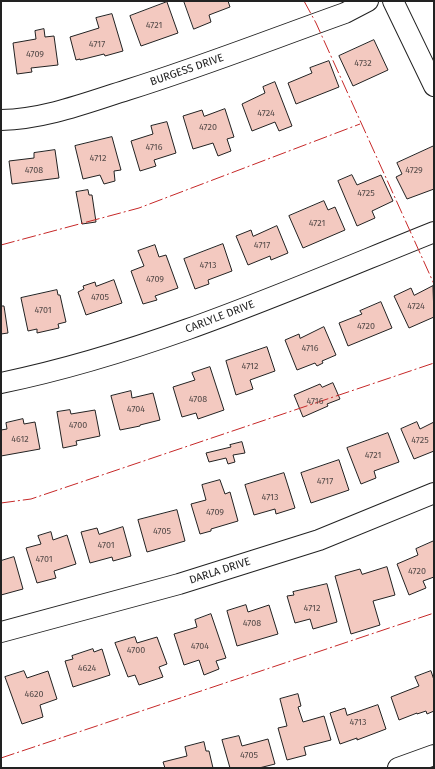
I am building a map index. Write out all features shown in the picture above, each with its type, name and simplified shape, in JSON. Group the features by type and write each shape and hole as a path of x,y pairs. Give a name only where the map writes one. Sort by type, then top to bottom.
{"street":[{"name":"BURGESS DRIVE","path":"1,120 62,111 173,76 345,12 368,1"},
{"path":"393,1 434,86"},
{"name":"CARLYLE DRIVE","path":"1,383 107,357 208,322 434,232"},
{"name":"DARLA DRIVE","path":"1,632 179,584 312,542 434,493"},
{"path":"398,768 434,755"}],"building":[{"path":"184,1 228,1 230,7 209,15 211,22 194,29"},
{"path":"167,2 178,33 141,46 130,16"},
{"path":"112,14 123,51 105,56 104,54 76,60 70,37 99,28 96,18"},
{"path":"44,29 45,37 54,36 58,65 31,68 32,72 17,74 13,43 36,39 35,31"},
{"path":"374,40 388,70 353,86 339,56"},
{"path":"329,61 339,87 296,104 288,83 312,73 310,68"},
{"path":"275,82 292,126 279,131 275,122 252,131 242,104 265,93 263,87"},
{"path":"225,109 234,137 227,139 231,151 218,156 213,143 193,149 183,116 202,110 204,116"},
{"path":"167,122 176,153 154,160 156,166 140,171 131,141 153,134 151,126"},
{"path":"112,137 121,170 114,171 115,181 104,184 100,175 83,179 75,146"},
{"path":"434,146 434,189 407,199 396,177 402,174 397,163"},
{"path":"55,150 59,178 12,184 9,161 34,158 34,153"},
{"path":"352,175 357,185 381,175 393,201 372,211 375,218 357,226 338,181"},
{"path":"88,190 89,195 92,195 96,222 82,224 76,192"},
{"path":"324,201 328,210 335,207 345,230 303,248 289,216"},
{"path":"277,226 288,253 271,260 270,256 248,265 236,236 251,230 253,236"},
{"path":"223,244 232,271 208,280 209,284 195,289 184,259"},
{"path":"155,245 159,257 166,255 178,288 155,296 157,300 143,304 131,271 144,266 138,251"},
{"path":"114,280 122,303 86,315 78,292 84,289 83,286 95,282 96,286"},
{"path":"433,286 434,317 409,328 394,296 411,288 414,295"},
{"path":"57,290 58,295 60,295 66,322 58,324 59,328 37,333 37,329 28,331 21,298"},
{"path":"381,302 392,328 348,346 339,323 362,314 360,311"},
{"path":"1,306 4,306 8,333 1,334"},
{"path":"324,327 336,355 322,361 323,363 317,366 315,363 297,370 285,340 299,334 300,338"},
{"path":"267,347 275,371 250,380 253,389 236,395 226,361"},
{"path":"210,367 224,410 198,419 196,413 182,417 173,387 195,380 192,373"},
{"path":"333,383 340,399 303,417 294,395 320,384 322,387"},
{"path":"131,391 132,398 153,393 160,420 120,430 111,396"},
{"path":"70,410 71,414 95,410 100,436 76,441 77,445 63,448 57,412"},
{"path":"23,419 24,424 35,422 40,449 1,456 1,430 7,429 6,423"},
{"path":"417,422 420,429 434,422 434,451 414,459 401,429"},
{"path":"388,433 399,462 374,471 376,478 361,484 347,448"},
{"path":"242,442 245,453 233,455 235,462 228,464 226,458 209,462 206,453 231,447 230,445"},
{"path":"339,460 349,490 311,503 301,473"},
{"path":"284,473 295,508 276,514 275,509 254,515 245,485"},
{"path":"220,480 225,494 230,492 238,521 200,534 191,504 206,500 202,485"},
{"path":"177,510 185,541 147,552 138,520"},
{"path":"123,527 131,556 113,561 112,557 90,563 81,532 97,528 99,534"},
{"path":"51,532 53,540 67,535 76,564 54,571 56,578 37,583 26,548 41,544 38,536"},
{"path":"434,541 434,577 423,581 426,588 409,595 397,564 418,555 416,549"},
{"path":"14,557 23,589 1,595 1,561"},
{"path":"387,567 395,595 373,601 380,625 351,634 335,576 360,569 362,574"},
{"path":"327,584 337,622 313,629 310,619 295,623 287,596 294,595 293,592"},
{"path":"246,605 248,612 269,605 278,634 237,646 227,611"},
{"path":"211,614 226,658 216,661 219,669 204,675 199,660 184,665 174,634 197,627 195,620"},
{"path":"135,637 137,643 157,637 167,664 159,667 163,677 139,685 135,675 128,677 115,643"},
{"path":"93,649 94,652 102,649 110,675 73,687 65,661 73,659 72,656"},
{"path":"24,671 27,678 48,671 57,699 40,705 43,717 22,724 5,677"},
{"path":"431,671 434,680 434,711 427,714 426,711 417,713 399,720 391,697 419,686 415,677"},
{"path":"298,694 301,706 298,707 303,722 324,716 331,740 304,747 306,755 287,760 278,728 287,726 280,699"},
{"path":"378,705 386,729 357,740 357,738 340,744 330,713 345,708 347,715"},
{"path":"239,736 242,746 268,739 275,764 259,768 230,768 222,740"},
{"path":"204,742 206,751 209,751 213,768 165,768 163,762 187,756 185,747"}],"power":[{"path":"304,1 316,23 434,284"},
{"path":"1,245 139,208 360,124"},
{"path":"1,503 31,499 434,363"},
{"path":"1,758 434,613"}]}
